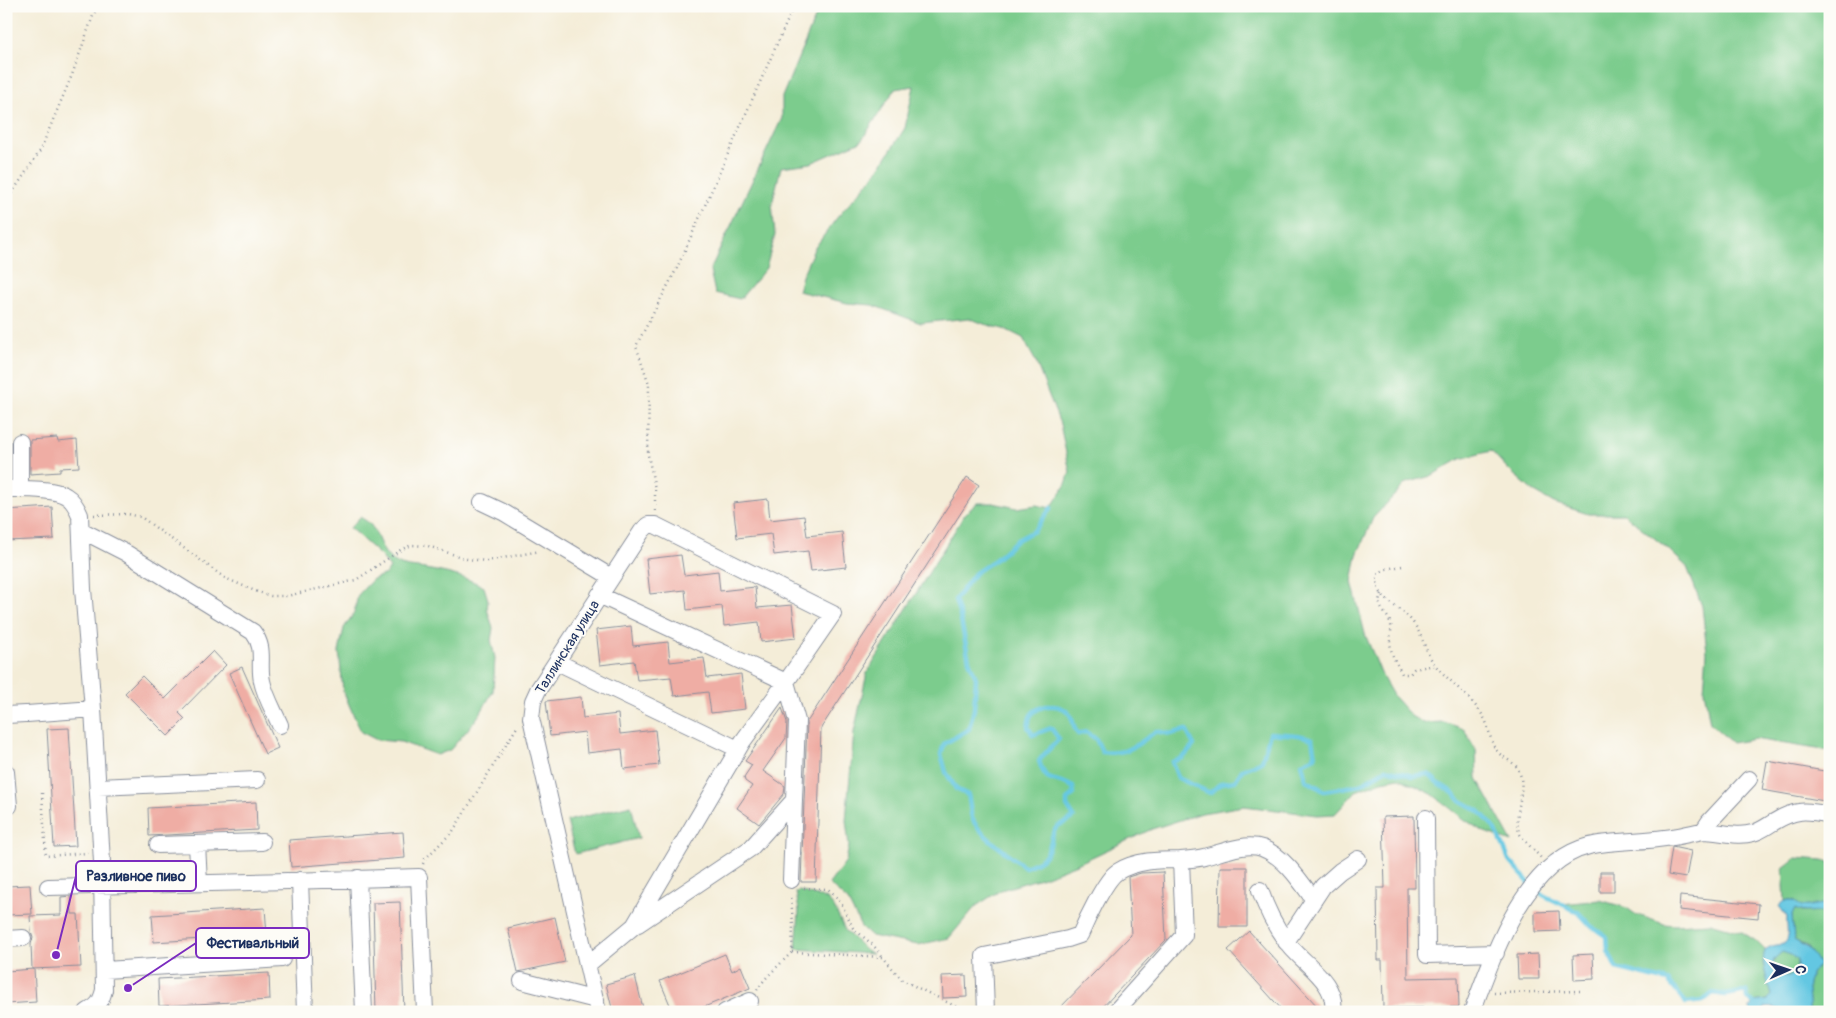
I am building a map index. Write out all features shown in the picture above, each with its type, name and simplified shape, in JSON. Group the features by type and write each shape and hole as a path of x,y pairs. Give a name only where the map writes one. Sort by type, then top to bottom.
{"street":[{"path":"20,442 13,460 13,489 54,492 67,496 75,505 80,522 98,787 105,970 104,1006 97,1006 88,1012"},
{"path":"482,502 611,576"},
{"path":"80,522 253,632 259,639 261,648 262,682 280,725"},
{"name":"Таллинская улица","path":"597,1006 531,718 533,701 611,576 642,531 648,526 655,525"},
{"path":"634,926 738,748 834,614 655,525"},
{"path":"599,595 786,682 797,721 791,880"},
{"path":"557,662 738,748"},
{"path":"6,715 93,709"},
{"path":"6,772 9,806 6,806"},
{"path":"1703,831 1749,779"},
{"path":"98,787 257,780"},
{"path":"587,965 634,926 751,848 794,800"},
{"path":"1472,1012 1496,953 1515,914 1538,879 1564,856 1587,846 1666,838 1703,831 1728,834 1754,833 1789,814 1800,811 1830,815"},
{"path":"1426,818 1427,955 1496,953"},
{"path":"158,845 262,842"},
{"path":"196,844 199,883"},
{"path":"986,1012 984,956 1068,940 1080,935 1115,873 1130,866 1156,860 1181,860 1204,857 1216,852 1240,848 1261,848 1274,855 1295,874 1314,900"},
{"path":"1286,942 1323,886 1358,859"},
{"path":"1115,1012 1184,935 1181,860"},
{"path":"48,887 419,877 426,1012"},
{"path":"358,878 364,1012"},
{"path":"292,881 304,1012"},
{"path":"1260,890 1267,910 1286,942 1329,988 1334,1003 1333,1012"},
{"path":"105,970 282,959"},
{"path":"522,981 597,1006"},
{"path":"725,1012 750,1001"}],"path":[{"path":"6,202 40,151 72,75 94,12 102,6"},
{"path":"655,525 656,489 648,455 649,384 636,346 664,294 794,6"},
{"path":"80,522 128,514 141,518 225,578 271,596 287,596 356,580 402,549 412,545 420,545 466,559 487,561 562,547"},
{"path":"1402,566 1386,568 1376,574 1376,583 1390,604 1410,618 1422,636 1435,665 1484,717 1491,740 1498,752 1515,765 1520,773 1519,832 1550,869"},
{"path":"1382,594 1378,599 1379,605 1391,624 1392,657 1402,674 1410,674 1414,669 1435,665"},
{"path":"419,877 425,859 453,831 520,722"},
{"path":"42,793 46,856 102,860"},
{"path":"750,1001 765,979 792,952 791,880"},
{"path":"791,880 804,888 828,889 842,905 853,928 873,945 902,980 967,1012"},
{"path":"792,952 883,958"},
{"path":"1479,994 1580,991"}],"green space":[{"path":"820,6 1830,6 1830,751 1754,739 1732,743 1710,723 1704,690 1707,652 1702,606 1687,567 1668,549 1624,514 1588,514 1554,503 1533,491 1491,451 1460,459 1431,476 1406,483 1373,518 1357,555 1352,582 1365,634 1383,678 1394,697 1411,716 1423,723 1444,722 1464,729 1476,750 1477,778 1512,842 1482,831 1432,794 1399,778 1382,781 1356,791 1335,814 1317,815 1244,806 1202,813 1152,829 1079,863 1044,877 1001,890 976,906 949,938 918,945 871,936 861,927 848,901 829,884 846,861 849,846 846,820 854,732 867,673 965,514 977,503 993,503 1017,508 1036,505 1051,508 1066,484 1070,472 1060,424 1036,362 1023,338 1007,330 969,318 921,323 872,305 847,303 798,291 802,276 814,249 836,219 876,173 905,128 914,86 895,89 861,141 811,163 781,167 772,204 775,235 766,268 740,299 715,293 710,270 782,118 782,97"},
{"path":"360,517 370,524 383,550 390,559 398,564 455,575 484,587 488,600 487,609 493,628 491,640 495,658 493,691 480,714 450,750 437,755 401,742 377,740 361,732 343,691 339,652 344,628 354,613 358,595 373,579 386,574 390,568 382,557 350,528"},
{"path":"631,805 639,838 575,854 567,821"},
{"path":"1796,858 1830,862 1830,906 1820,904 1803,906 1794,901 1785,901 1783,868"},
{"path":"799,891 827,899 834,907 845,930 866,951 873,954 796,949 799,911 796,892"},
{"path":"1600,900 1627,908 1635,914 1664,924 1710,923 1742,932 1756,941 1765,950 1763,963 1771,995 1768,1000 1753,1002 1748,999 1745,991 1726,995 1713,993 1703,1001 1686,1003 1668,981 1616,968 1608,951 1607,937 1580,915 1562,904"},
{"path":"1795,909 1801,912 1819,911 1830,920 1830,1012 1809,1012 1808,983 1819,965 1806,946 1794,940 1792,915"},
{"path":"1782,951 1797,960 1797,971 1794,974 1784,976 1772,967 1774,959"}],"water":[{"path":"1785,901 1794,901 1803,906 1820,904 1830,906 1830,920 1825,915 1817,912 1805,912 1795,909 1792,915 1794,940 1809,950 1819,965 1808,983 1809,1012 1786,1012 1775,1008 1765,1008 1763,1012 1751,1012 1750,1008 1753,1002 1768,1000 1771,995 1764,963 1765,952 1771,946 1784,944 1787,937 1787,917 1779,906","holes":["1782,952 1791,955 1797,960 1797,971 1794,974 1784,976 1772,967 1774,959"]}],"building":[{"path":"57,438 58,442 77,440 79,467 60,468 60,472 30,474 30,440"},
{"path":"967,477 979,485 821,728 816,882 801,882 807,722"},
{"path":"768,499 770,520 804,516 807,536 842,532 846,567 811,571 808,551 774,555 771,534 737,538 733,503"},
{"path":"52,507 54,539 6,541 6,510"},
{"path":"681,555 684,575 718,571 720,591 755,587 757,608 792,605 796,638 761,642 759,622 724,626 722,606 687,610 685,590 650,594 646,559"},
{"path":"631,626 633,646 668,642 670,662 704,658 707,678 741,674 745,709 711,713 708,692 674,696 671,677 637,680 634,661 600,665 596,630"},
{"path":"213,651 226,665 179,713 185,719 168,736 125,693 142,676 165,699"},
{"path":"242,667 278,748 265,754 229,673"},
{"path":"581,697 583,718 618,714 620,734 655,730 659,765 624,769 622,749 587,753 585,732 550,736 546,701"},
{"path":"782,708 787,722 786,738 763,771 785,786 784,794 759,824 737,808 752,786 745,781 744,777 752,765 745,761"},
{"path":"69,728 76,846 54,847 47,729"},
{"path":"1767,761 1830,772 1830,802 1762,790"},
{"path":"256,802 257,830 149,836 148,808"},
{"path":"1414,816 1415,888 1407,888 1408,978 1458,977 1459,1007 1383,1008 1382,960 1378,960 1377,888 1385,888 1383,817"},
{"path":"403,832 405,858 291,867 289,840"},
{"path":"1672,847 1691,851 1686,878 1668,875"},
{"path":"1220,867 1247,867 1247,927 1219,927"},
{"path":"1163,872 1166,940 1098,1012 1056,1012 1131,935 1128,877 1141,873"},
{"path":"1600,872 1614,872 1614,892 1600,892"},
{"path":"30,885 32,914 6,915 6,886"},
{"path":"71,896 72,914 78,914 81,967 32,969 31,944 33,938 30,916 61,915 61,897"},
{"path":"1680,896 1759,904 1758,918 1679,910"},
{"path":"400,902 404,1012 376,1012 373,903"},
{"path":"265,908 267,935 154,942 152,915"},
{"path":"1559,911 1560,931 1535,932 1535,912"},
{"path":"555,917 565,962 518,972 508,928"},
{"path":"1249,931 1318,1007 1312,1012 1284,1012 1228,950"},
{"path":"725,954 732,971 741,966 750,988 692,1012 673,1012 660,981"},
{"path":"1538,954 1539,979 1518,979 1517,955"},
{"path":"1593,954 1594,979 1574,980 1573,955"},
{"path":"34,969 36,1002 6,1004 6,971"},
{"path":"269,973 270,1000 159,1006 158,979"},
{"path":"966,975 967,997 943,998 942,976"},
{"path":"635,976 644,1012 613,1012 606,984"}],"waterway":[{"path":"1051,508 1034,531 1017,540 996,559 975,573 955,600 969,660 976,678 974,709 969,729 944,744 941,754 946,772 956,789 968,795 972,818 975,824 1004,851 1025,867 1035,863 1048,851 1053,834 1058,826 1074,817 1067,806 1067,800 1074,794 1073,787 1048,777 1039,761 1059,739 1051,728 1033,735 1028,727 1030,716 1035,711 1046,706 1052,706 1068,712 1078,734 1086,732 1096,739 1102,752 1125,751 1156,731 1170,734 1186,730 1194,745 1183,758 1172,762 1178,778 1210,793 1221,783 1235,781 1242,770 1262,761 1270,733 1297,735 1312,739 1315,757 1302,763 1306,780 1324,791 1360,785 1386,769 1413,776 1428,774 1461,801 1479,811 1493,826 1509,860 1530,884"},
{"path":"1536,889 1543,895 1578,912 1592,927 1607,937 1608,951 1616,968 1668,981 1686,1003 1703,1001 1713,993 1726,995 1746,991 1748,999 1753,1002"}],"place":[{"name":"Разливное пиво","path":"56,955"},
{"name":"Фестивальный","path":"128,988"}]}
